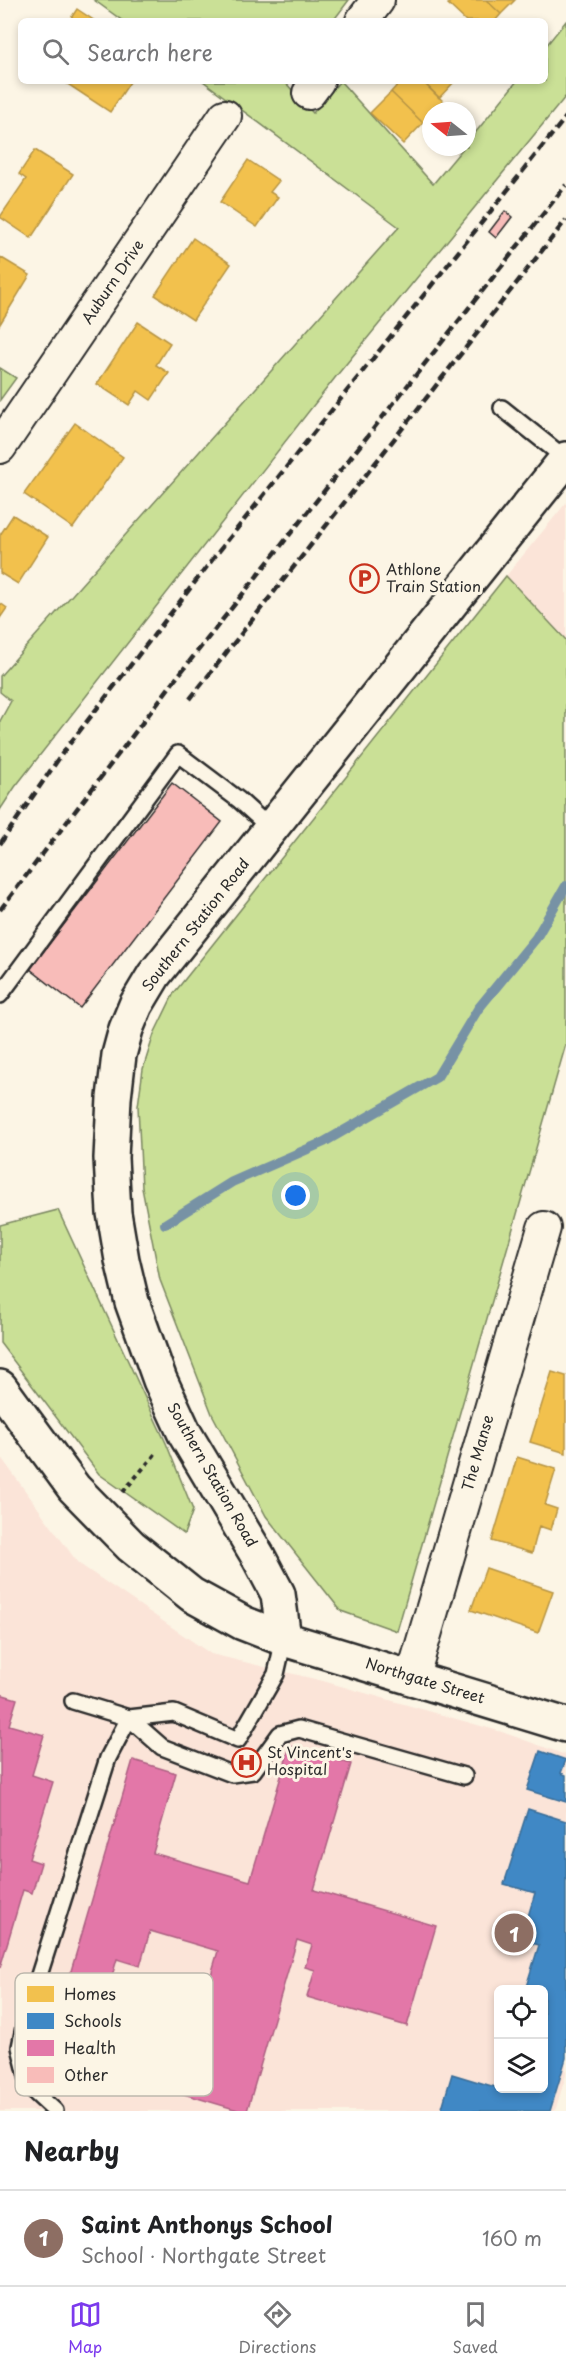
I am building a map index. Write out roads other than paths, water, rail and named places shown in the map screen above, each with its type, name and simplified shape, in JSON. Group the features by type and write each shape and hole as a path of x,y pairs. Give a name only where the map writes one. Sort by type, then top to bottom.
{"street":[{"path":"364,18 378,0"},
{"name":"Auburn Drive","path":"0,447 225,116"},
{"name":"Southern Station Road","path":"284,1639 278,1594 260,1558 185,1434 160,1380 132,1302 114,1213 111,1158 119,1055 136,1005 154,975 566,459"},
{"name":"The Manse","path":"412,1679 544,1228"},
{"name":"Northgate Street","path":"0,1387 74,1488 131,1546 192,1595 243,1623 284,1639 566,1725"}],"lane":[{"path":"502,408 566,459"},
{"path":"0,995 178,754 239,800 271,829"},
{"path":"73,1701 129,1718 174,1713 237,1740 276,1674 284,1639"},
{"path":"129,1718 162,1747 232,1774 253,1771 280,1734 299,1729 464,1776"},
{"path":"40,1973 108,1758 129,1718"},
{"path":"39,2096 55,2111"}],"waterway":[{"path":"165,1224 232,1182 324,1142 437,1077 478,1009 536,938 566,886"}],"railway":[{"path":"0,844 64,751 216,555 566,117"},
{"path":"0,910 174,681 566,185"},
{"path":"190,699 566,220"}],"place":[{"name":"Athlone Train Station","path":"365,579"},
{"name":"St Vincent's Hospital","path":"246,1762"},
{"name":"Saint Anthonys School","path":"514,1933"}]}
